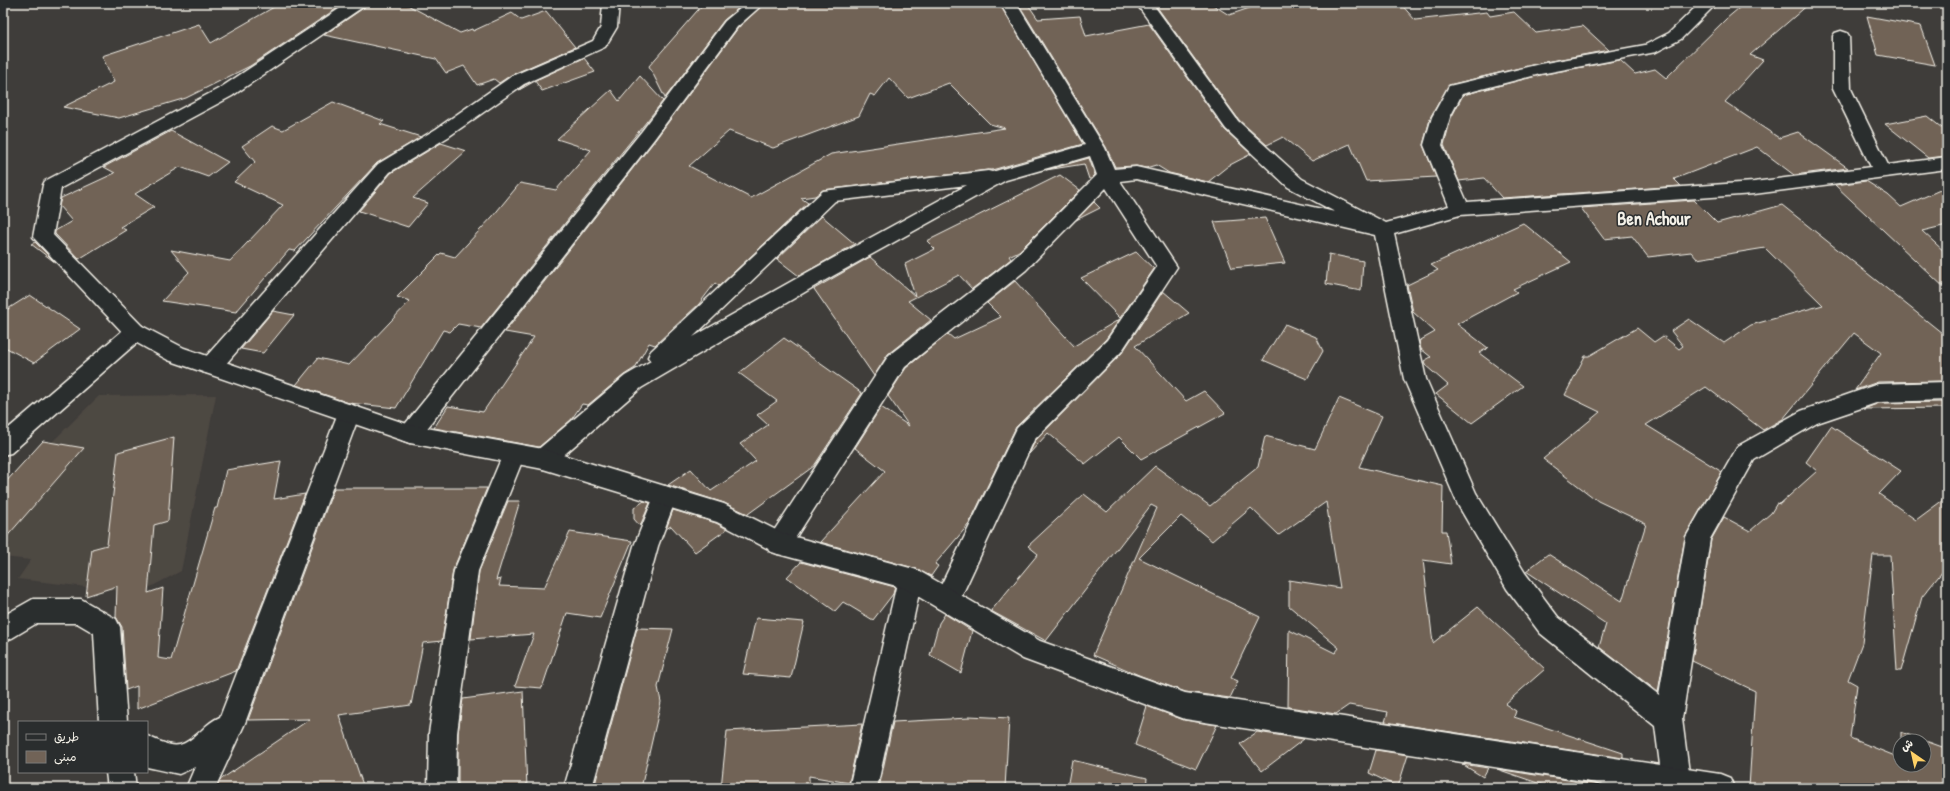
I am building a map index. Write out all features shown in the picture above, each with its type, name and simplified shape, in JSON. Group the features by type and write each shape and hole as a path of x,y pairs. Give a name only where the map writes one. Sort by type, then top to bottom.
{"street":[{"path":"358,3 226,92 52,185 43,237 135,332 176,354 410,434 543,459 724,514 778,543 910,579 1032,650 1185,706 1676,785 1720,788"},
{"path":"211,366 384,168 442,133 518,80 599,44 608,27 611,3"},
{"path":"410,434 648,136 732,24 756,3"},
{"path":"947,600 1025,434 1114,346 1167,267 1107,176 1096,148 1008,3"},
{"path":"1144,3 1232,125 1295,183 1384,230"},
{"path":"1460,209 1434,145 1441,117 1455,90 1540,69 1650,49 1675,36 1709,3"},
{"path":"1841,36 1842,89 1882,171"},
{"path":"543,459 633,382 830,195 999,176 1096,148"},
{"path":"778,543 897,361 1019,265 1107,176 1136,173 1384,230 1460,209 1754,188 1947,163"},
{"path":"633,382 815,277 999,176"},
{"path":"1384,230 1415,379 1466,498 1516,581 1549,625 1668,719"},
{"path":"3,446 135,332"},
{"path":"1676,785 1668,719 1698,537 1746,453 1809,416 1878,393 1947,391"},
{"path":"200,788 231,723 349,413"},
{"path":"442,788 442,733 466,571 514,454"},
{"path":"578,788 646,546 665,496"},
{"path":"863,788 910,579"},
{"path":"3,630 33,611 81,612 107,627 115,718"},
{"path":"148,751 152,755 179,760 198,752 231,723"},
{"path":"120,773 122,788"}],"shaded area":[{"path":"216,395 181,571 139,593 18,579 31,560 3,557 3,553 10,544 3,542 3,490 99,396"}],"building":[{"path":"281,3 345,3 250,66 186,98 119,118 63,107 114,82 102,56 199,24 211,43"},
{"path":"367,3 404,3 460,33 472,29 473,31 512,13 521,20 546,11 575,47 511,75 499,83 494,79 477,85 464,66 446,73 436,59 324,35 365,7"},
{"path":"704,3 745,3 724,20 665,98 649,66"},
{"path":"765,3 999,3 1083,144 992,170 823,190 815,196 801,198 808,203 719,286 715,283 699,304 655,345 649,343 635,368 624,375 588,405 582,404 571,420 539,447 434,428 448,406 483,412 534,337 505,332 655,140 738,28","holes":["889,78 908,98 949,83 990,124 1005,128 831,154 751,198 689,166 729,131 773,148 859,116 870,94 875,96"]},
{"path":"1018,3 1027,3 1038,19 1080,16 1086,36 1149,24 1225,130 1251,154 1228,166 1208,182 1169,173 1156,165 1146,168 1136,166 1115,167 1106,147"},
{"path":"1154,3 1210,3 1229,15 1264,3 1400,3 1415,20 1487,12 1490,16 1514,12 1536,33 1583,26 1609,50 1540,63 1449,85 1431,116 1423,145 1436,177 1366,181 1350,144 1312,161 1283,137 1267,145 1239,120"},
{"path":"1745,3 1810,3 1750,55 1763,60 1725,102 1779,138 1798,132 1848,168 1794,175 1757,147 1674,179 1681,186 1502,198 1484,178 1459,181 1444,145 1451,118 1463,95 1540,75 1620,60 1635,74 1655,69 1666,78 1726,19"},
{"path":"1867,16 1921,26 1935,65 1878,55"},
{"path":"584,58 595,72 542,91 535,81 519,90 525,85"},
{"path":"640,76 663,101 481,328 458,324 450,332 443,330 396,408 349,403 296,385 318,358 349,365 410,301 397,297 441,253 455,257 493,216 520,183 556,190 591,150 557,139 611,90 619,101"},
{"path":"333,102 384,121 380,124 421,137 377,163 295,251 289,250 236,312 162,301 189,272 171,250 230,261 283,205 234,182 255,162 242,146 272,126 283,130"},
{"path":"1927,116 1947,132 1947,156 1928,158 1885,124"},
{"path":"171,131 228,162 208,177 180,167 135,194 154,207 120,227 126,230 79,259 55,234 55,231 72,221 59,206 61,198 115,173 104,167"},
{"path":"441,143 466,151 413,198 428,203 408,227 359,211 391,173"},
{"path":"1089,158 1095,175 1091,179 1089,179 1084,164 1046,170"},
{"path":"1060,175 1080,190 1019,251 1009,256 1011,259 972,289 959,275 908,301 931,320 888,354 874,376 814,289 870,257 915,296 905,264 935,249 927,241"},
{"path":"1866,181 1888,195 1901,207 1947,187 1947,225 1922,231 1947,254 1947,290 1835,185"},
{"path":"1694,200 1717,223 1782,205 1947,337 1947,381 1878,382 1855,390 1881,353 1854,333 1783,419 1763,430 1706,387 1646,425 1722,472 1685,537 1658,692 1599,647 1606,624 1526,571 1548,554 1622,601 1646,524 1598,501 1543,459 1600,412 1565,395 1585,356 1589,356 1637,328 1654,342 1663,336 1679,349 1683,346 1671,331 1689,319 1724,343 1751,325 1823,305 1765,248 1697,259 1691,252 1648,257 1632,236 1604,239 1581,208"},
{"path":"1094,202 1100,208 1076,220"},
{"path":"822,216 855,244 799,276 777,259"},
{"path":"1265,218 1285,263 1232,268 1214,222"},
{"path":"1523,223 1571,262 1513,289 1517,292 1457,324 1488,348 1479,353 1523,386 1472,423 1436,394 1448,385 1425,365 1424,361 1431,357 1421,349 1419,341 1435,332 1413,312 1407,285 1438,270 1431,265"},
{"path":"35,242 56,263 31,244"},
{"path":"1136,252 1154,269 1120,318 1081,278"},
{"path":"1329,254 1363,261 1361,291 1326,284"},
{"path":"1015,281 1074,346 1120,319 1106,339 1016,427 969,524 935,564 938,566 931,576 910,567 820,542 885,471 855,448 881,407 909,426 888,396 906,368 948,334 954,339 1001,317 987,303"},
{"path":"1163,291 1189,313 1135,346 1186,401 1204,391 1225,413 1141,459 1119,437 1085,464 1048,433 1029,454 1035,441 1122,353"},
{"path":"30,295 80,329 34,363 3,346 3,312"},
{"path":"273,311 294,315 263,353 241,349"},
{"path":"1285,324 1316,337 1323,351 1307,379 1263,360"},
{"path":"784,338 862,393 814,466 748,514 724,503 668,485 691,469 711,491 756,461 740,444 768,425 757,415 777,401 739,373"},
{"path":"1339,398 1382,416 1359,467 1443,486 1442,531 1446,531 1451,564 1423,560 1433,643 1478,607 1545,669 1505,704 1516,711 1514,717 1623,753 1623,758 1385,722 1388,712 1349,705 1336,714 1288,707 1289,630 1335,653 1339,648 1289,606 1289,580 1340,588 1326,502 1279,535 1251,508 1212,541 1181,516 1139,558 1260,617 1231,678 1238,681 1230,698 1185,692 1141,676 1093,655 1157,508 1151,505 1046,641 991,611 1038,554 1028,546 1084,494 1107,512 1155,466 1210,506 1258,467 1265,436 1315,449"},
{"path":"1947,402 1947,408 1864,409 1879,403"},
{"path":"1831,426 1901,471 1879,494 1916,520 1947,497 1947,566 1922,597 1901,671 1897,671 1890,555 1873,555 1862,643 1848,680 1857,685 1850,738 1892,755 1892,773 1932,773 1932,743 1945,748 1947,788 1749,788 1755,691 1692,661 1711,540 1724,517 1750,531 1771,513 1777,503 1780,504 1817,471 1806,462"},
{"path":"174,437 168,521 154,525 148,593 163,588 158,658 171,660 215,508 217,508 226,470 281,461 274,499 305,494 236,671 137,709 137,686 126,690 122,627 116,617 117,586 86,596 92,549 107,545 118,452"},
{"path":"43,441 84,448 3,541 3,485"},
{"path":"334,488 487,488 453,570 442,641 423,643 411,705 339,715 364,788 217,788 220,780 310,719 248,720"},
{"path":"508,501 520,501 496,580 501,579 499,586 544,588 570,532 632,541 600,618 567,613 542,688 515,686 534,634 471,639 479,571"},
{"path":"644,501 650,503 640,526 634,519 634,508"},
{"path":"673,510 716,523 727,529 695,552 671,526 666,529"},
{"path":"801,562 895,587 893,594 873,620 843,602 835,611 787,577"},
{"path":"945,614 972,631 961,673 930,655 939,623"},
{"path":"756,618 804,622 791,678 743,674"},
{"path":"637,628 673,629 658,687 661,702 641,788 594,788"},
{"path":"523,691 527,788 458,788 458,733 463,699"},
{"path":"1147,706 1184,720 1217,725 1196,769 1135,745"},
{"path":"969,716 1009,718 1005,788 879,788 893,722 969,718"},
{"path":"862,724 849,783 809,776 809,784 721,788 727,731"},
{"path":"1257,732 1304,739 1262,771 1240,744"},
{"path":"1376,750 1408,755 1398,787 1369,773"},
{"path":"1072,760 1147,778 1146,788 1067,788"},
{"path":"1462,764 1488,768 1483,777"},
{"path":"1497,769 1619,788 1552,788"}],"district":[{"name":"Ben Achour","path":"1654,218"}]}
